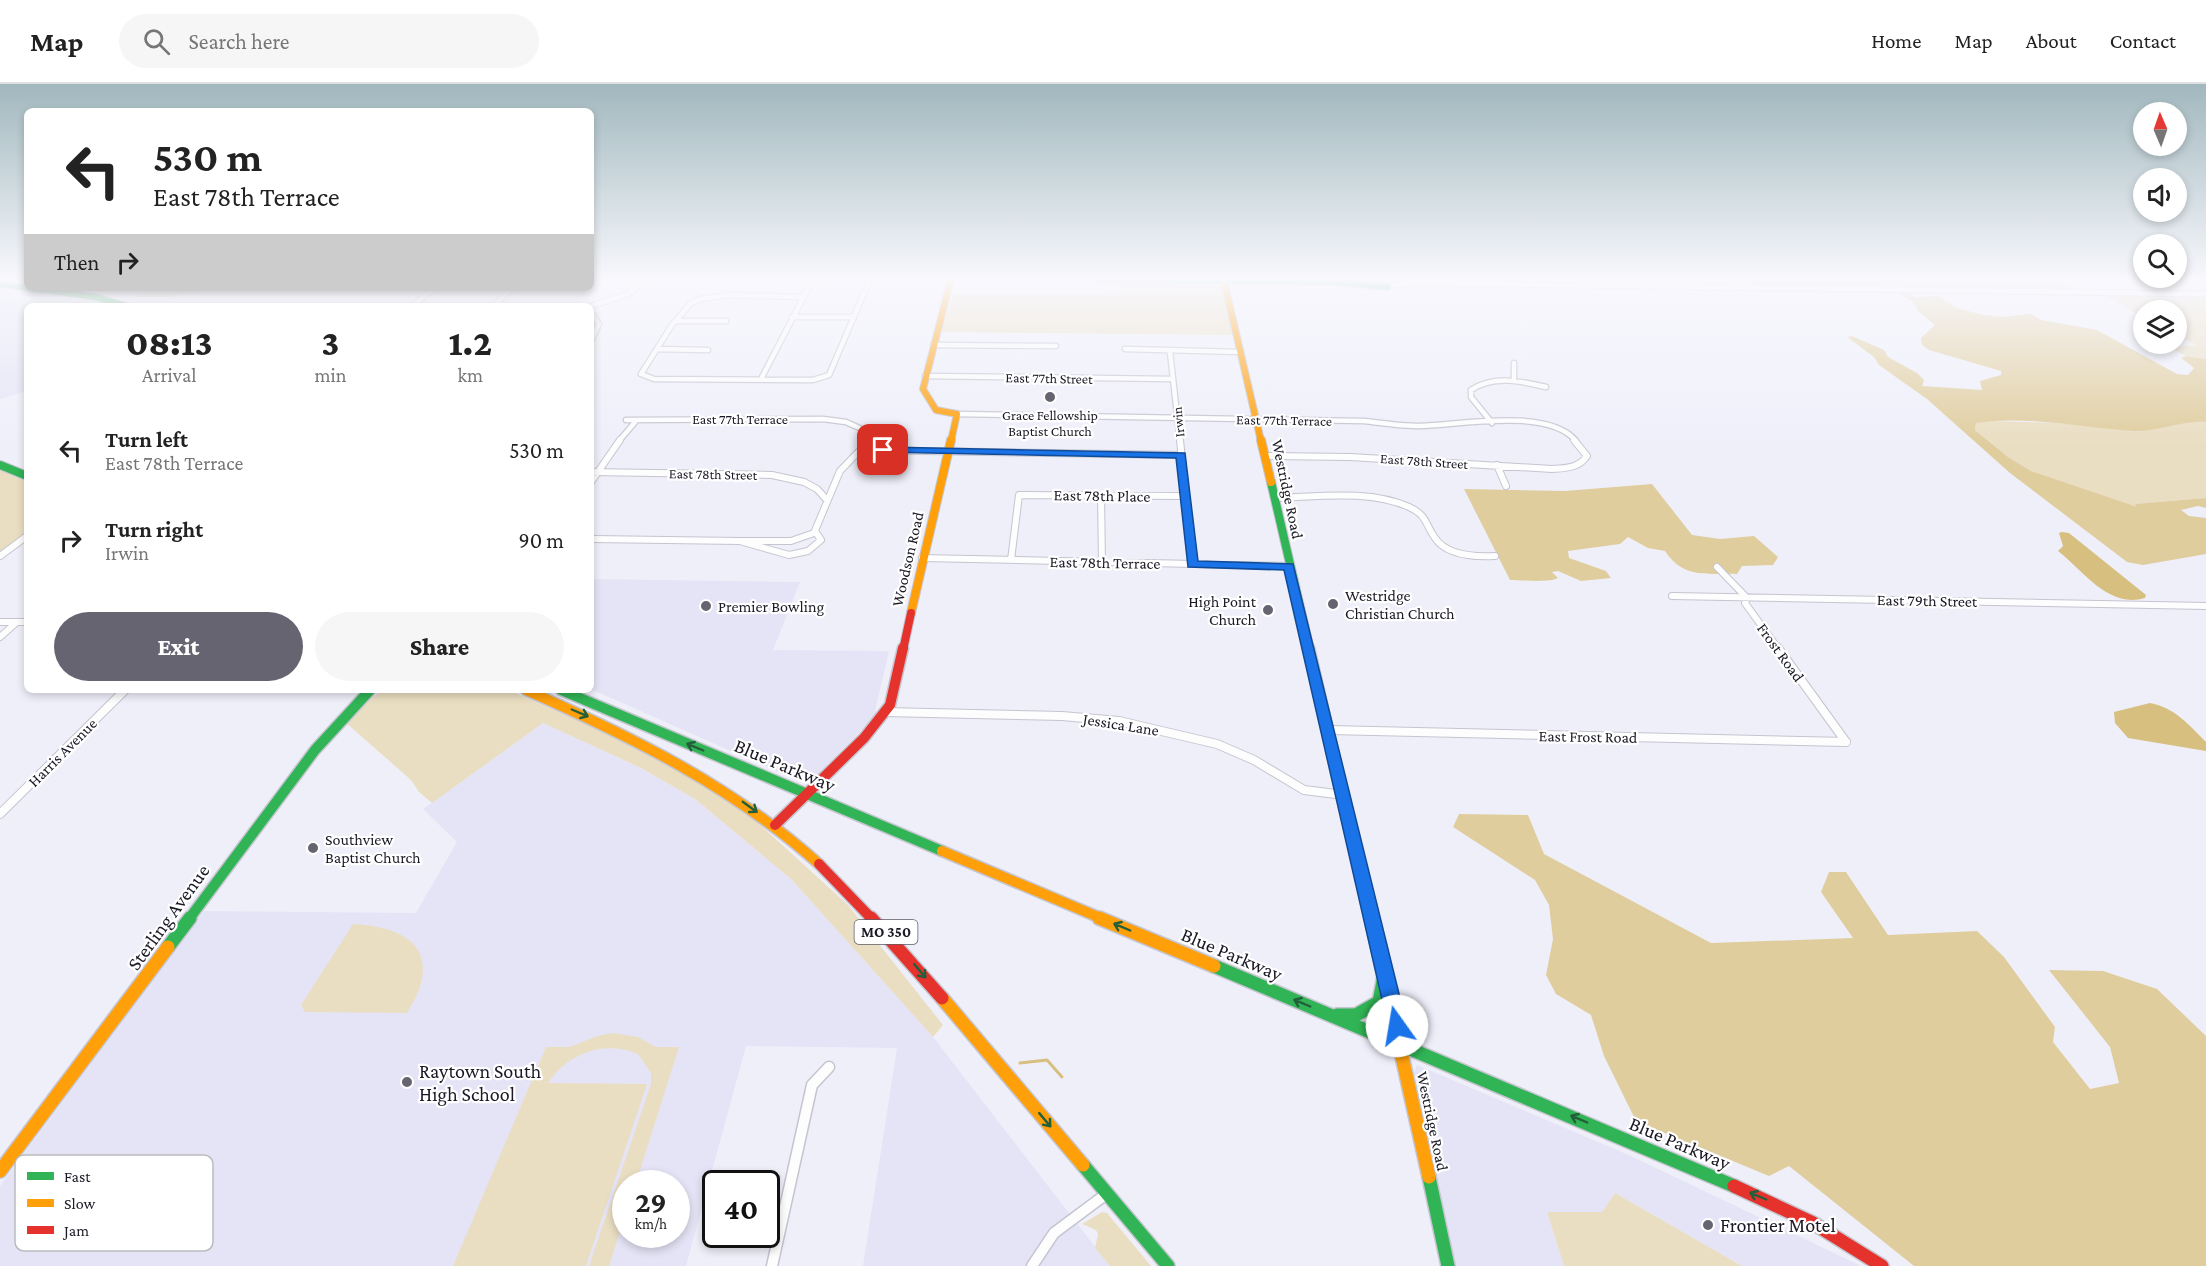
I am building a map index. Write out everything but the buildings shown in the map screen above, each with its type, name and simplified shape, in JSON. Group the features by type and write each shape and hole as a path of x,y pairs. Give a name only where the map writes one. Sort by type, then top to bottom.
{"main road":[{"path":"936,334 923,389 932,408 942,413 957,414"},
{"name":"Westridge Road","path":"1237,334 1385,971 1448,1266"},
{"name":"Woodson Road","path":"775,825 864,738 890,705 946,452 957,414"},
{"path":"0,465 24,475"},
{"name":"Sterling Avenue","path":"0,1171 315,750 339,721 367,693"},
{"name":"MO 350","path":"533,693 613,728 681,762 775,825 834,877 887,933 1168,1266"},
{"name":"Blue Parkway","path":"568,693 1768,1200 1813,1222 1882,1266"},
{"path":"1330,1014 1356,1015 1372,1007 1378,1002 1385,971"}],"street":[{"path":"668,334 641,371 643,375 654,379 823,378 832,372 847,334"},
{"path":"761,379 783,334"},
{"path":"933,345 1056,346"},
{"path":"657,349 708,350"},
{"path":"1125,349 1170,352 1241,352"},
{"name":"Irwin","path":"1170,352 1192,564"},
{"path":"1514,363 1514,380"},
{"name":"East 77th Street","path":"925,376 1173,379"},
{"path":"1491,423 1471,397 1471,390 1484,382 1514,380 1546,387"},
{"name":"East 77th Terrace","path":"957,414 1364,421 1416,426 1529,421 1560,427 1583,447 1587,456 1581,463"},
{"name":"East 77th Terrace","path":"626,420 843,422 866,431 868,439 862,450"},
{"path":"594,478 631,424 636,421"},
{"path":"594,539 740,541 791,540 806,537 815,531 840,471 862,450 1181,455"},
{"name":"East 78th Street","path":"1266,456 1350,457 1566,468 1581,463"},
{"path":"1497,465 1506,486"},
{"name":"East 78th Street","path":"594,472 772,476 804,482 817,489 827,500"},
{"name":"East 78th Place","path":"1011,560 1019,495 1186,496"},
{"path":"1101,495 1102,562"},
{"path":"1275,498 1372,499 1396,503 1423,516 1431,526 1434,537 1450,549 1472,555 1495,556"},
{"path":"740,541 777,554 797,554 819,544 821,537 815,531"},
{"path":"0,556 24,538"},
{"path":"1442,553 1450,549"},
{"name":"East 78th Terrace","path":"922,558 1289,566"},
{"name":"Frost Road","path":"1717,567 1747,598 1745,603 1846,742"},
{"name":"East 79th Street","path":"1672,596 2206,606"},
{"path":"0,622 24,622"},
{"path":"0,637 17,622"},
{"name":"Harris Avenue","path":"0,814 122,693"},
{"name":"Jessica Lane","path":"885,712 1062,716 1119,721 1217,744 1254,760 1304,790 1344,795"},
{"name":"East Frost Road","path":"1329,730 1846,742"},
{"path":"772,1266 812,1085 829,1066"},
{"path":"1032,1266 1054,1233 1107,1193"}],"shaded area":[{"path":"0,334 24,334 24,392 0,399"},
{"path":"1153,334 1235,334 1235,335"},
{"path":"1925,334 2105,334 2133,350 2133,354 2141,354 2177,374 2188,375 2194,368 2181,358 2186,356 2206,359 2206,422 2133,431 2015,420 1976,423 1975,430 2008,457 2031,471 2137,507 2135,504 2206,498 2206,508 2198,506 2181,510 2189,516 2206,518 2206,554 2143,565 2127,562 2010,473 1927,399 1879,365 1874,357 1847,337 1852,336 1884,350 1888,357 1917,373 1924,380 1922,386 1982,390 1980,381 2001,375 2001,371 1929,350 1922,345 1921,338"},
{"path":"2187,334 2206,334 2206,359 2182,354 2187,354 2187,346 2196,345 2187,340"},
{"path":"1991,421 2057,423 2134,431 2183,422 2206,422 2206,498 2136,504 2138,508 2031,471 2008,457 1975,430 1976,423"},
{"path":"0,470 24,481 24,535 0,553"},
{"path":"1652,484 1692,535 1720,539 1754,536 1778,557 1773,565 1742,566 1737,574 1696,573 1680,566 1665,551 1648,548 1628,537 1620,544 1568,551 1569,558 1606,571 1611,578 1581,581 1558,571 1552,572 1558,578 1554,580 1510,580 1464,489 1565,491"},
{"path":"2059,533 2069,533 2146,595 2145,598 2132,600 2119,598 2097,586 2058,551 2063,546"},
{"path":"594,579 800,582 773,650 889,651 875,711 878,713 816,776 801,778 785,775 594,690"},
{"path":"378,693 516,693 608,734 703,785 755,820 848,905 943,1025 933,1037 792,880 695,799 641,768 543,723 432,803 419,792 411,780 345,722"},
{"path":"2150,703 2166,708 2181,718 2206,742 2206,751 2128,738 2115,723 2114,712"},
{"name":"Raytown South High School","path":"543,723 641,768 695,799 792,880 933,1037 1110,1266 863,1266 897,1048 746,1046 712,1170 702,1170 702,1207 686,1266 0,1266 0,1186 15,1166 15,1251 213,1251 213,1155 23,1155 204,911 416,913 457,842 423,809"},
{"path":"1459,814 1528,815 1544,854 1711,943 1853,938 1821,892 1829,872 1846,872 1888,935 1977,931 2004,957 2055,1027 2053,1042 2090,1089 2119,1083 2110,1047 2049,970 2103,971 2157,989 2206,1036 2206,1266 1914,1266 1789,1166 1769,1176 1636,1121 1604,1056 1591,1015 1556,994 1546,975 1553,939 1549,905 1535,880 1453,827"},
{"path":"353,924 375,926 393,931 407,938 417,948 422,961 422,975 418,993 407,1013 305,1012 301,1005"},
{"path":"612,1033 638,1037 656,1047 679,1047 640,1170 622,1170 651,1084 651,1073 638,1054 613,1048 588,1052 566,1064 548,1083 647,1084 618,1170 612,1170 612,1188 586,1266 453,1266 546,1047 570,1047 597,1036"},
{"path":"1417,1065 1631,1156 1861,1266 1742,1266 1615,1193 1602,1212 1547,1212 1564,1266 1455,1266 1433,1173 1430,1131 1414,1072"},
{"path":"1615,1193 1742,1266 1564,1266 1547,1212 1602,1212"},
{"path":"612,1198 612,1248 615,1248 609,1266 589,1266"},
{"path":"1102,1212 1107,1213 1151,1266 1110,1266 1095,1248 1098,1234 1096,1230 1082,1224"}],"waterway":[{"path":"1020,1063 1047,1060 1062,1077"}],"traffic: fast":[{"path":"0,465 24,475"},
{"path":"1271,482 1361,873"},
{"path":"168,947 315,750 367,693"},
{"path":"568,693 942,851"},
{"path":"1214,966 1734,1186"},
{"path":"1337,1015 1356,1015 1379,1002 1385,971"},
{"path":"1083,1165 1168,1266"},
{"path":"1429,1177 1448,1266"}],"traffic: slow":[{"path":"911,613 957,414 936,410 923,389 937,334"},
{"path":"1236,334 1271,482"},
{"path":"533,693 605,725 717,785 787,835 819,864"},
{"path":"942,851 1214,966"},
{"path":"1361,873 1429,1177"},
{"path":"0,1171 168,947"},
{"path":"942,998 1083,1165"}],"traffic: jam":[{"path":"775,825 864,738 890,705 911,613"},
{"path":"819,864 868,914 942,998"},
{"path":"1734,1186 1813,1223 1882,1266"}],"place":[{"name":"Grace Fellowship Baptist Church","path":"1050,397"},
{"name":"Westridge Christian Church","path":"1333,604"},
{"name":"Premier Bowling","path":"706,606"},
{"name":"High Point Church","path":"1268,610"},
{"name":"Southview Baptist Church","path":"313,848"},
{"name":"Raytown South High School","path":"407,1082"},
{"name":"Frontier Motel","path":"1708,1225"}],"route":[{"path":"883,450 1181,455 1192,564 1289,566 1397,1026"}]}
